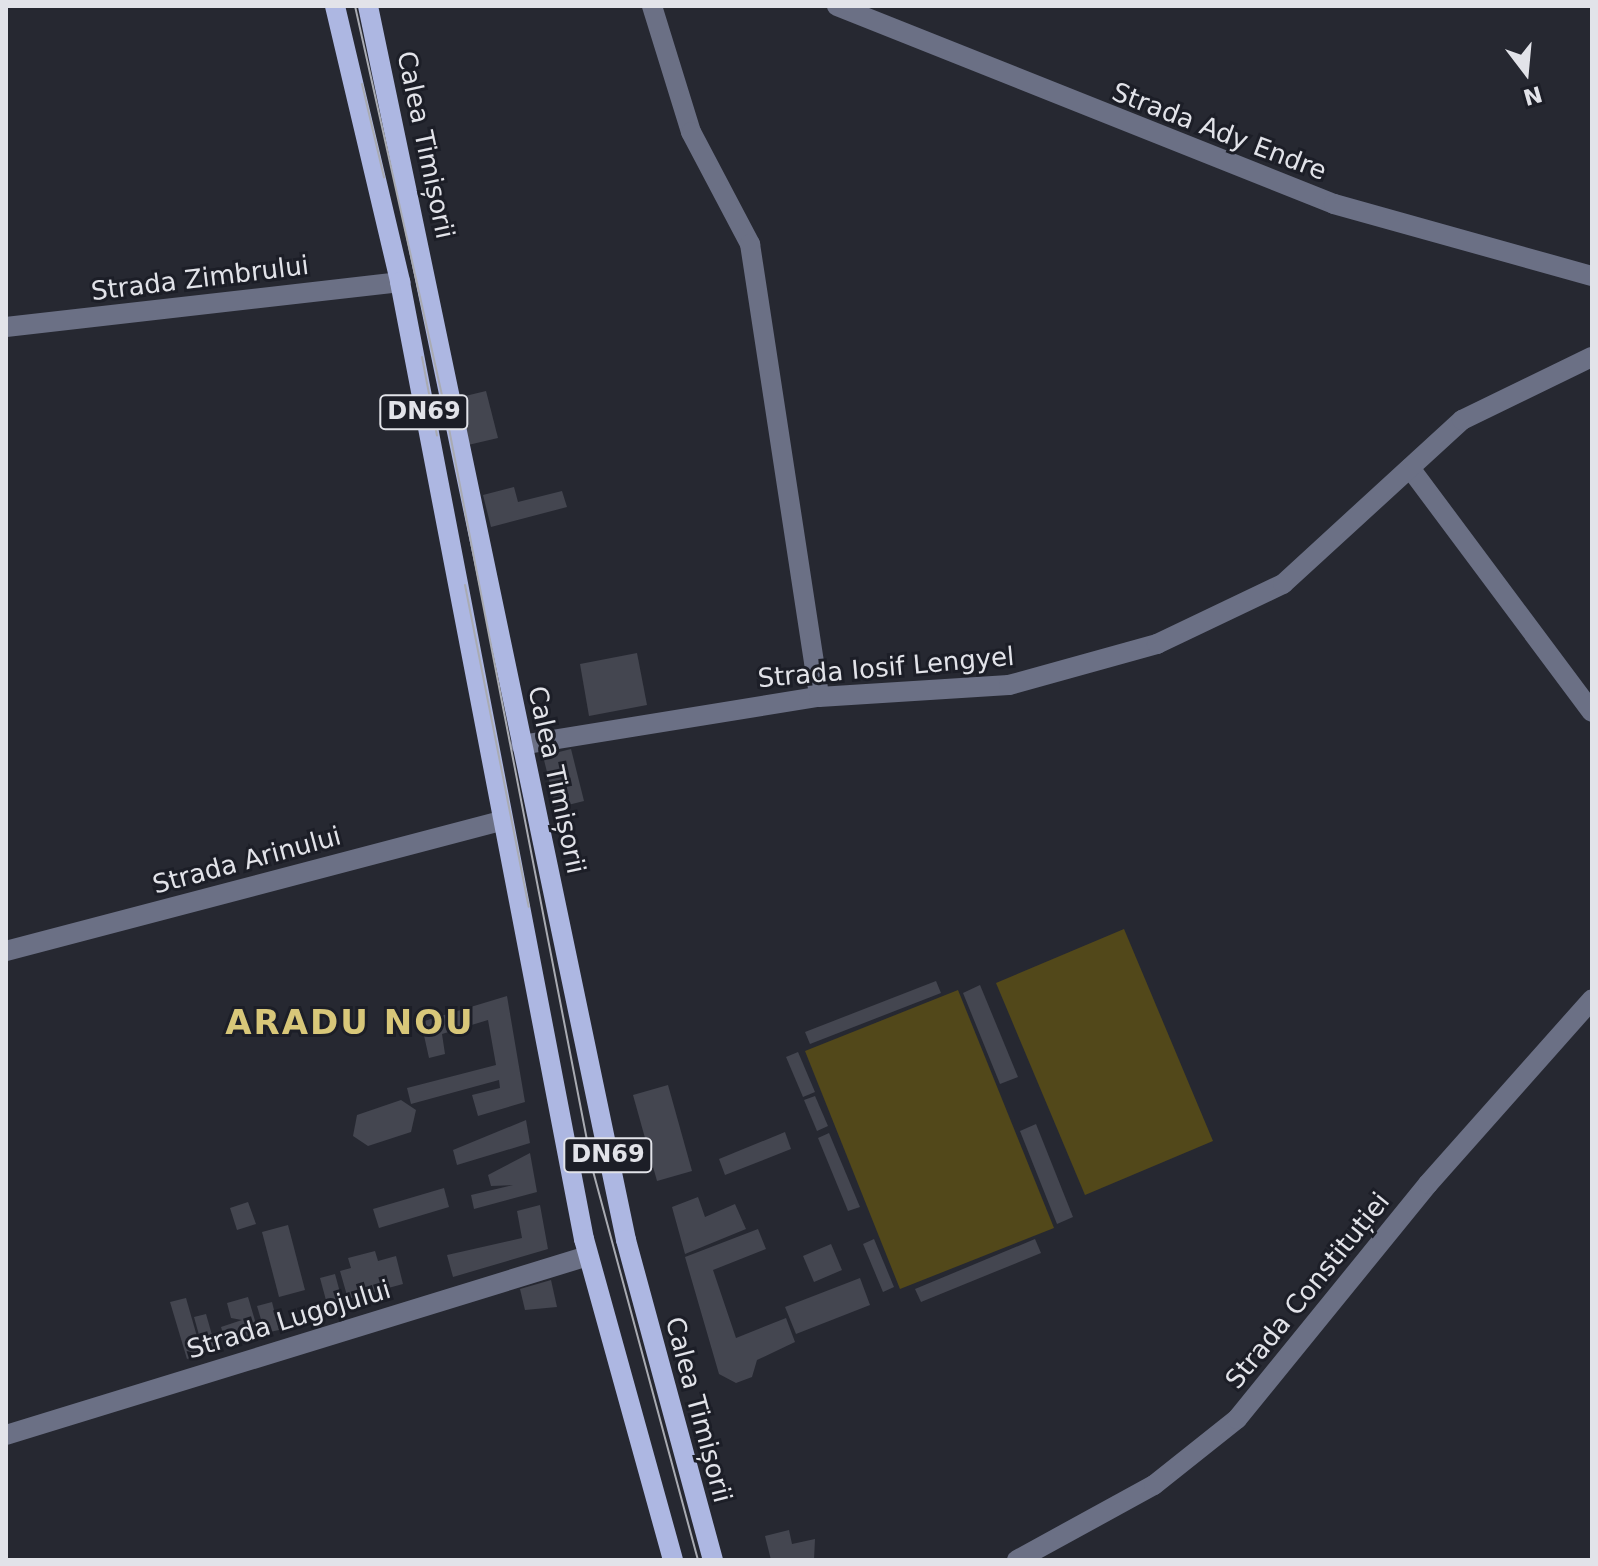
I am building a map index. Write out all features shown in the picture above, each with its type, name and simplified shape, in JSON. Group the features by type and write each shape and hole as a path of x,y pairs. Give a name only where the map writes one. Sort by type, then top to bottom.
{"main road":[{"name":"Calea Timișorii","path":"335,6 400,282 501,821 588,1256 673,1560"},
{"name":"Calea Timișorii","path":"368,6 626,1240 713,1560"}],"street":[{"path":"652,6 691,132 750,244 819,697"},
{"name":"Strada Ady Endre","path":"837,6 1334,204 1592,276"},
{"name":"Strada Zimbrului","path":"6,327 400,282"},
{"name":"Strada Iosif Lengyel","path":"521,745 819,697 1009,685 1157,644 1283,584 1410,468 1488,404 1592,357"},
{"path":"1410,468 1592,712"},
{"name":"Strada Arinului","path":"6,951 501,821"},
{"name":"Strada Constituției","path":"1017,1560 1154,1485 1237,1419 1428,1184 1592,999"},
{"name":"Strada Lugojului","path":"6,1435 588,1256"}],"shaded area":[{"path":"1124,929 1213,1141 1085,1195 996,983"},
{"path":"958,990 1054,1228 900,1289 805,1051"}],"building":[{"path":"486,391 498,438 468,445 457,398"},
{"path":"514,487 518,502 562,491 567,507 491,527 483,495"},
{"path":"637,653 647,705 589,716 580,664"},
{"path":"571,749 584,801 556,808 543,756"},
{"path":"936,981 941,993 810,1044 805,1032"},
{"path":"980,985 1018,1077 1000,1084 963,993"},
{"path":"507,996 525,1102 478,1116 472,1095 500,1088 499,1080 411,1104 407,1088 496,1065 488,1020 442,1034 445,1054 429,1058 421,1022"},
{"path":"798,1052 815,1092 803,1097 786,1057"},
{"path":"668,1085 692,1171 657,1181 633,1095"},
{"path":"815,1096 828,1126 817,1131 804,1100"},
{"path":"401,1100 416,1110 411,1132 368,1146 353,1136 357,1115"},
{"path":"526,1120 530,1143 457,1165 453,1150"},
{"path":"1036,1124 1073,1217 1057,1224 1020,1131"},
{"path":"785,1132 791,1149 725,1175 719,1159"},
{"path":"829,1133 860,1207 848,1211 818,1138"},
{"path":"530,1153 537,1192 474,1209 471,1195 513,1185 491,1186 488,1175"},
{"path":"444,1188 449,1207 379,1228 373,1209"},
{"path":"698,1197 705,1217 735,1204 746,1229 685,1254 672,1207"},
{"path":"248,1202 256,1224 237,1230 230,1208"},
{"path":"540,1205 548,1249 453,1277 447,1255 522,1238 517,1211"},
{"path":"288,1225 305,1290 279,1297 262,1232"},
{"path":"758,1229 766,1249 713,1270 736,1338 786,1318 795,1342 757,1360 752,1377 736,1383 719,1374 685,1257"},
{"path":"874,1239 894,1287 883,1292 863,1244"},
{"path":"1035,1239 1041,1253 921,1302 915,1289"},
{"path":"831,1244 842,1270 814,1282 803,1256"},
{"path":"375,1251 378,1261 396,1256 403,1284 348,1299 340,1271 351,1268 348,1258"},
{"path":"335,1274 345,1311 330,1315 320,1278"},
{"path":"860,1278 870,1305 796,1334 785,1307"},
{"path":"551,1280 557,1307 525,1310 520,1289"},
{"path":"248,1297 259,1334 226,1344 221,1327 242,1320 231,1318 227,1303"},
{"path":"186,1298 202,1354 187,1359 170,1302"},
{"path":"272,1302 279,1330 265,1333 257,1306"},
{"path":"206,1314 216,1349 204,1353 194,1317"},
{"path":"789,1530 792,1544 815,1539 814,1560 771,1560 765,1536"}],"tram line":[{"path":"355,6 444,403 593,1171 698,1560"},
{"path":"362,84 384,177"},
{"path":"422,357 437,436"},
{"path":"465,585 529,907"}],"district":[{"name":"ARADU NOU","path":"350,1023"}]}
